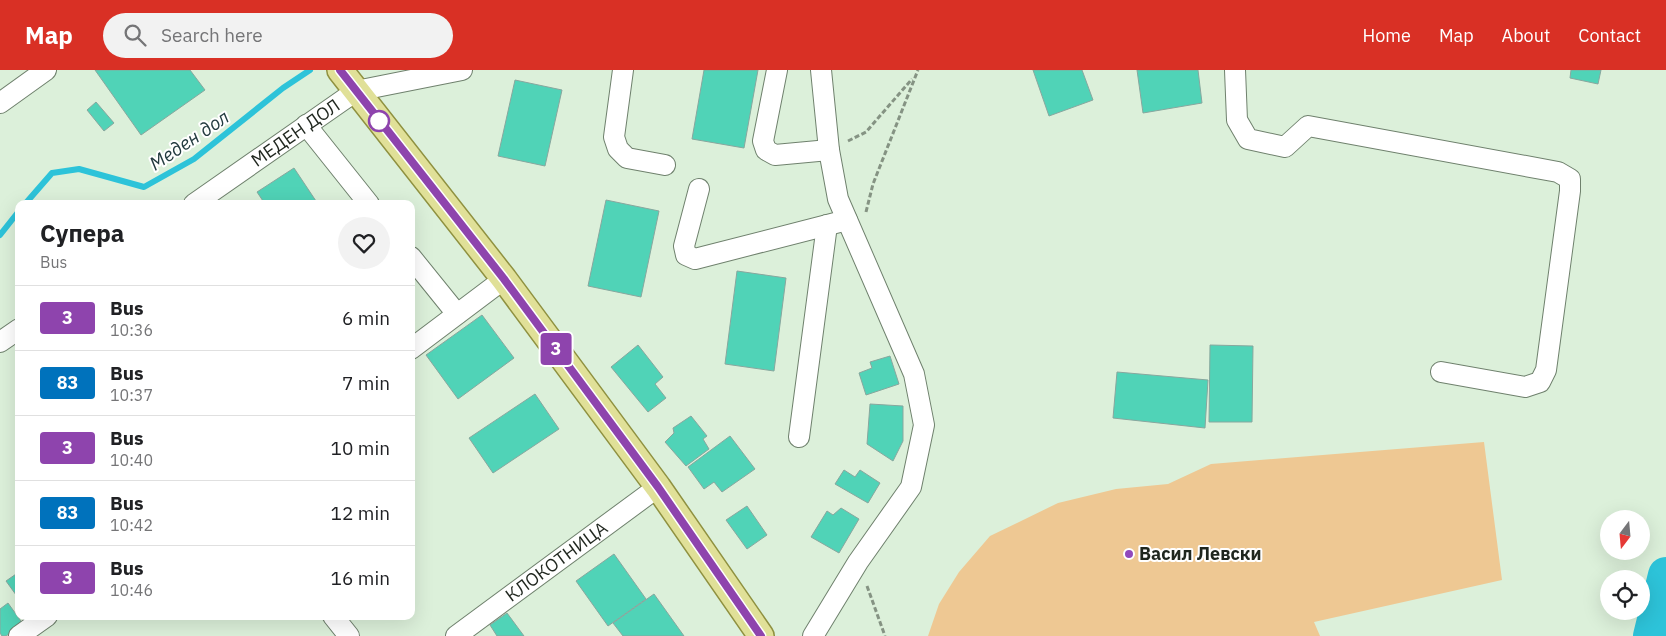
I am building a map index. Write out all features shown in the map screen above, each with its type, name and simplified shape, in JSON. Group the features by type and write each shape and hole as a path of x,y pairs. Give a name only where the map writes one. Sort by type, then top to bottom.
{"main road":[{"path":"347,79 504,279 658,487 761,636"}],"street":[{"path":"0,103 46,70"},
{"name":"МЕДЕН ДОЛ","path":"200,200 306,125 347,79 462,70"},
{"path":"623,70 614,137 618,149 626,158 665,166"},
{"path":"777,70 763,141 766,150 775,156 829,150"},
{"path":"813,636 858,562 912,486 924,425 914,374 838,199 829,150 821,70"},
{"path":"1235,70 1237,120 1248,140 1286,147 1308,126 1558,172 1570,179 1546,370 1540,382 1525,387 1441,372"},
{"path":"306,125 366,200"},
{"path":"699,189 684,246 686,255 695,259 847,220"},
{"path":"799,437 827,225"},
{"path":"415,262 457,314"},
{"path":"415,346 504,279"},
{"path":"0,342 15,332"},
{"name":"КЛОКОТНИЦА","path":"456,636 658,487"},
{"path":"20,636 42,620"},
{"path":"336,620 349,636"}],"path":[{"path":"857,244 873,184 917,70"},
{"path":"829,150 866,132 896,100 915,75"},
{"path":"858,562 885,636"}],"shaded area":[{"path":"1484,442 1502,580 1314,622 1320,636 928,636 939,604 959,572 990,536 1058,503 1116,489 1168,484 1211,464"}],"building":[{"path":"95,70 190,70 205,90 141,135"},
{"path":"704,70 758,70 744,148 692,139"},
{"path":"1033,70 1082,70 1093,100 1049,116"},
{"path":"1137,70 1198,70 1202,103 1143,113"},
{"path":"1571,70 1601,70 1598,84 1570,78"},
{"path":"515,80 562,90 545,166 498,156"},
{"path":"96,102 114,123 104,131 87,110"},
{"path":"294,168 315,200 262,200 257,192"},
{"path":"606,200 659,211 641,297 588,286"},
{"path":"737,271 786,278 774,371 725,364"},
{"path":"482,315 514,358 458,399 426,355"},
{"path":"638,345 663,377 655,384 666,398 648,412 611,367"},
{"path":"1210,345 1253,346 1252,422 1209,422"},
{"path":"890,356 899,384 866,395 859,373 872,368 870,362"},
{"path":"1117,372 1208,380 1205,428 1113,418"},
{"path":"535,394 559,429 493,473 469,438"},
{"path":"870,404 903,406 903,441 893,461 867,444"},
{"path":"691,416 707,436 703,439 709,449 686,466 665,442 674,433 673,428"},
{"path":"730,436 755,469 722,492 714,482 704,489 688,467"},
{"path":"844,470 855,477 860,470 880,483 868,503 835,484"},
{"path":"747,506 767,535 747,549 726,520"},
{"path":"841,508 859,519 839,553 811,537 827,511 833,515"},
{"path":"614,554 646,599 608,626 576,581"},
{"path":"15,575 15,593 6,581"},
{"path":"654,594 684,636 623,636 613,623"},
{"path":"8,603 15,613 15,620 20,620 23,624 6,636 2,636 0,633 0,609"},
{"path":"507,613 524,636 497,636 490,625"}],"waterway":[{"name":"Меден дол","path":"28,200 52,173 79,169 144,187 194,159 283,88 310,70"},
{"name":"Меден дол","path":"0,235 15,216"},
{"path":"1651,636 1666,575"}],"bus line":[{"name":"3","path":"340,70 504,279 658,487 761,636"}],"place":[{"name":"Васил Левски","path":"1129,554"}]}
